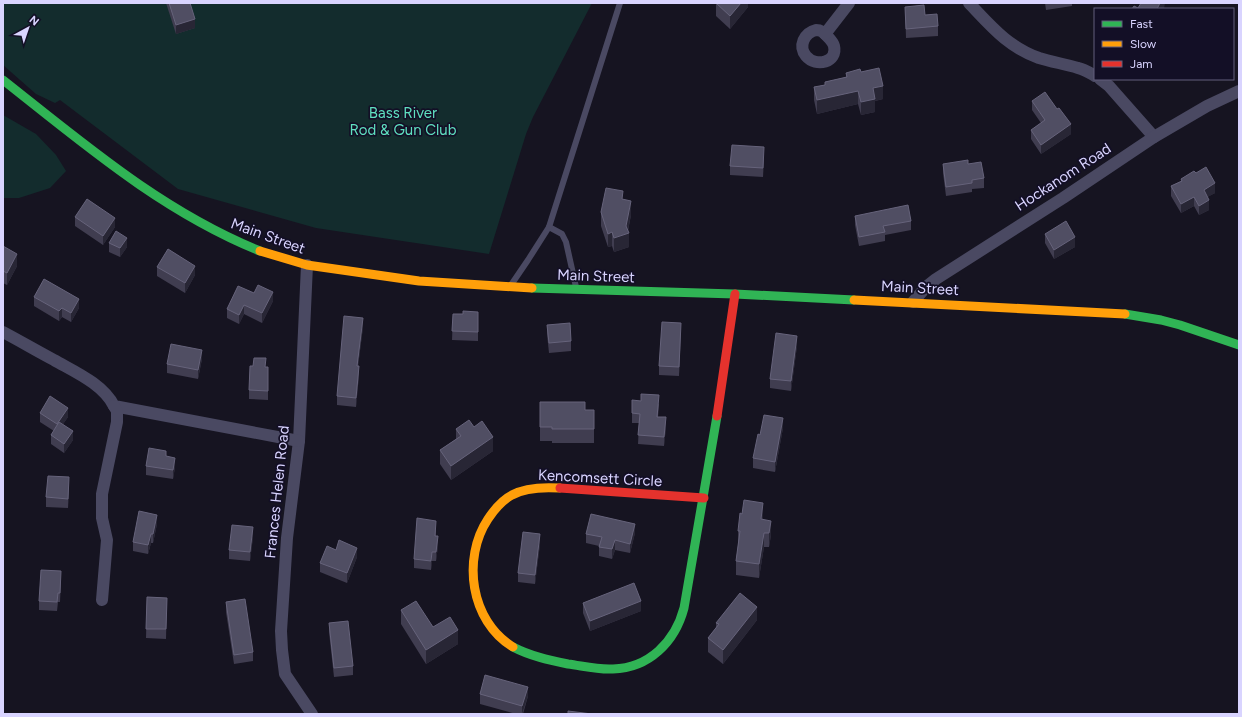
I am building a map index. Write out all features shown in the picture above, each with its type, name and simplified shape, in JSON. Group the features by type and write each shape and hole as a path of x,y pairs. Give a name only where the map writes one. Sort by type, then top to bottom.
{"main road":[{"name":"Main Street","path":"3,80 93,151 146,190 186,215 221,234 259,251 307,264 419,281 510,287 735,294 1119,313 1148,317 1174,323 1239,345"},
{"name":"Kencomsett Circle","path":"704,498 545,487 533,488 511,496 500,503 483,524 475,547 473,582 476,598 483,614 493,629 505,641 519,650 558,662 594,668 624,668 637,665 659,652 666,644 678,627 682,618 704,498 735,294"}],"street":[{"path":"825,34 849,3"},
{"path":"970,3 1008,42 1023,51 1040,58 1080,68 1094,75"},
{"path":"1101,80 1109,86 1154,137"},
{"name":"Hockanom Road","path":"913,302 926,287 936,279 1063,198 1154,137 1207,106 1239,91"},
{"name":"Frances Helen Road","path":"307,264 299,441 287,538 281,631 285,674 312,714"},
{"path":"3,332 74,371 96,385 111,400 117,412 117,422 102,494 102,518 107,540 102,600"},
{"path":"114,406 299,441"}],"lane":[{"path":"510,287 549,227 620,3"},
{"path":"549,227 562,234 566,242 577,290"}],"green space":[{"name":"Bass River Rod & Gun Club","path":"3,3 592,3 533,117 526,134 489,254 316,228 178,189 60,100 55,103 36,94 3,65"},
{"path":"3,115 36,134 56,155 66,171 50,188 19,198 3,198"}],"building":[{"path":"169,3 190,3 195,19 176,25"},
{"path":"716,3 741,3 730,16"},
{"path":"1141,3 1160,3 1158,8 1138,8"},
{"path":"924,5 925,15 937,14 938,26 906,29 905,7"},
{"path":"879,68 883,86 873,88 875,99 861,102 858,91 817,100 814,87 825,85 825,82 847,77 846,73 860,69 861,72"},
{"path":"1045,92 1057,109 1059,108 1071,124 1041,145 1031,130 1045,120 1032,101"},
{"path":"732,145 764,147 763,168 730,166"},
{"path":"968,160 968,164 981,162 984,178 972,180 972,183 946,187 943,164"},
{"path":"1206,167 1215,183 1204,190 1209,200 1199,206 1194,197 1181,204 1171,186 1182,181 1181,179 1194,171 1196,173"},
{"path":"606,188 623,191 622,199 631,201 626,226 629,233 614,238 612,232 608,234 601,212"},
{"path":"87,199 115,218 103,236 75,217"},
{"path":"908,205 911,221 883,226 885,232 859,237 855,216"},
{"path":"1066,221 1075,237 1054,250 1045,234"},
{"path":"116,231 127,238 120,248 109,243"},
{"path":"3,246 17,254 7,273 3,271"},
{"path":"168,249 195,266 185,283 157,267"},
{"path":"44,279 79,299 71,313 62,308 59,311 34,297"},
{"path":"258,285 273,292 262,313 244,305 239,315 227,309 238,286 254,293"},
{"path":"463,311 478,312 478,332 452,331 453,314 463,314"},
{"path":"344,316 363,318 357,366 359,366 356,398 337,396"},
{"path":"662,322 681,323 679,367 659,366"},
{"path":"570,323 571,341 549,343 547,325"},
{"path":"776,333 797,336 791,381 770,379"},
{"path":"171,344 202,350 198,370 167,364"},
{"path":"254,358 266,358 265,367 268,367 268,391 249,390 250,366 253,366"},
{"path":"641,394 659,395 657,417 666,417 664,437 638,435 640,414 632,413 632,400 641,401"},
{"path":"50,396 68,408 57,424 40,413"},
{"path":"540,402 585,402 585,410 594,410 594,429 552,429 552,427 540,427"},
{"path":"764,415 783,418 775,462 753,458"},
{"path":"469,420 474,427 482,421 493,437 451,466 440,450 461,436 456,429"},
{"path":"59,422 73,431 64,444 51,435"},
{"path":"149,448 166,451 166,456 175,458 173,470 146,466"},
{"path":"48,476 69,477 68,499 46,497"},
{"path":"744,500 763,503 761,519 771,521 769,533 764,533 759,564 736,561 740,531 738,531 740,513 742,514"},
{"path":"139,511 157,515 153,534 151,534 148,545 133,542"},
{"path":"591,514 635,524 630,544 615,540 612,549 599,547 602,537 586,534"},
{"path":"417,518 436,521 435,536 438,536 436,552 432,552 431,561 414,559"},
{"path":"232,525 253,527 250,552 229,550"},
{"path":"523,532 540,534 535,575 518,573"},
{"path":"339,540 357,548 347,573 320,563 327,546 336,550"},
{"path":"41,570 61,571 60,593 58,593 57,602 39,601"},
{"path":"634,583 641,601 590,621 583,603"},
{"path":"740,593 757,607 723,650 708,638 719,624 716,623"},
{"path":"147,597 167,598 166,629 146,629"},
{"path":"245,599 253,652 234,655 226,602"},
{"path":"416,601 433,627 450,617 458,630 426,650 401,610"},
{"path":"348,621 353,666 334,668 329,623"},
{"path":"485,675 528,687 522,706 480,694"},
{"path":"568,711 592,714 568,714"}],"traffic: fast":[{"path":"3,80 94,152 157,197 224,235 260,251"},
{"path":"532,288 735,294 854,300"},
{"path":"1125,314 1180,325 1239,345"},
{"path":"513,647 533,655 568,664 613,669 638,664 659,651 667,642 674,632 684,608 717,416"}],"traffic: slow":[{"path":"260,251 307,265 419,281 532,288"},
{"path":"854,300 1125,314"},
{"path":"513,647 499,636 487,622 479,605 473,570 475,552 480,535 493,512 508,497 523,490 560,488"}],"traffic: jam":[{"path":"717,416 735,294"},
{"path":"560,488 704,498"}]}
